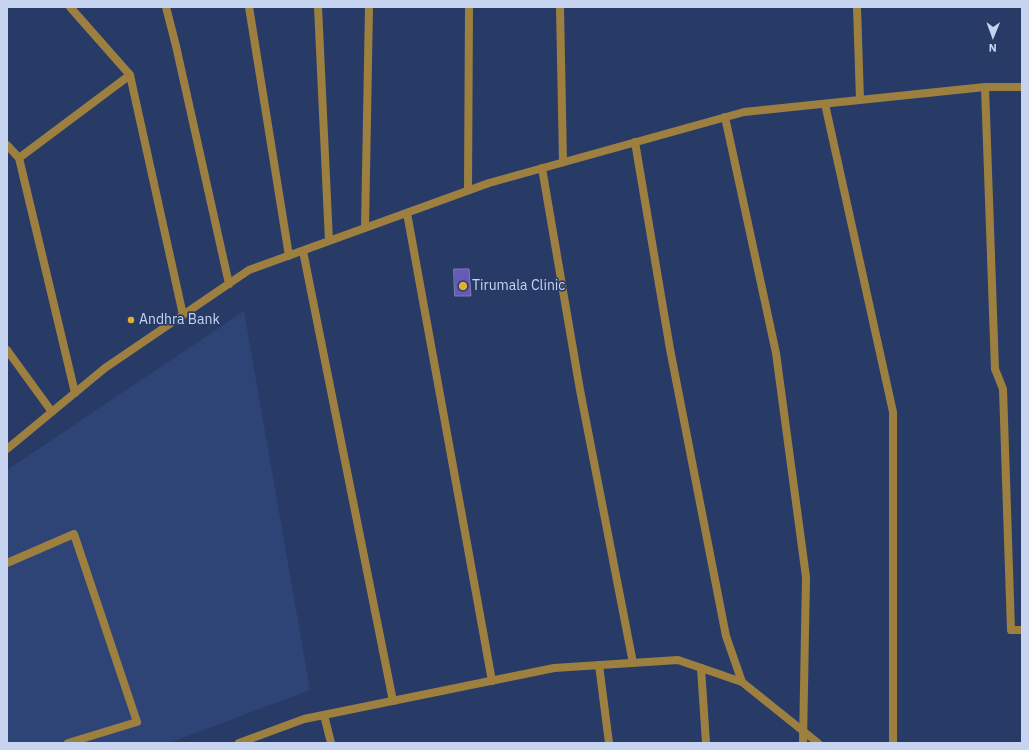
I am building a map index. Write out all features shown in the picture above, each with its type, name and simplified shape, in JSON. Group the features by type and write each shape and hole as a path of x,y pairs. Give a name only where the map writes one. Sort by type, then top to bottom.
{"street":[{"path":"70,7 130,74 183,315"},
{"path":"166,7 230,284"},
{"path":"249,7 289,256"},
{"path":"318,7 329,241"},
{"path":"365,228 369,7"},
{"path":"468,190 469,7"},
{"path":"560,7 563,162"},
{"path":"857,7 860,100"},
{"path":"19,158 130,74"},
{"path":"985,87 995,369 1003,388 1011,630 1022,630"},
{"path":"7,449 106,368 249,270 468,190 744,112 985,87 1022,87"},
{"path":"825,104 893,412 893,743"},
{"path":"725,117 776,353 806,577 803,743"},
{"path":"635,142 670,348 726,636 742,682"},
{"path":"7,145 19,158 76,393"},
{"path":"542,168 580,390 633,663"},
{"path":"407,212 492,681"},
{"path":"303,251 394,701"},
{"path":"7,350 52,412"},
{"path":"7,563 74,534 137,722 68,743"},
{"path":"242,742 304,719 554,668 678,660 742,682 818,743"},
{"path":"599,665 609,743"},
{"path":"701,668 706,743"},
{"path":"324,715 331,743"}],"shaded area":[{"path":"244,311 310,690 169,743 7,743 7,470"}],"building":[{"path":"454,269 469,269 471,296 455,296"}],"place":[{"name":"Tirumala Clinic","path":"463,286"},
{"name":"Andhra Bank","path":"131,320"}]}
